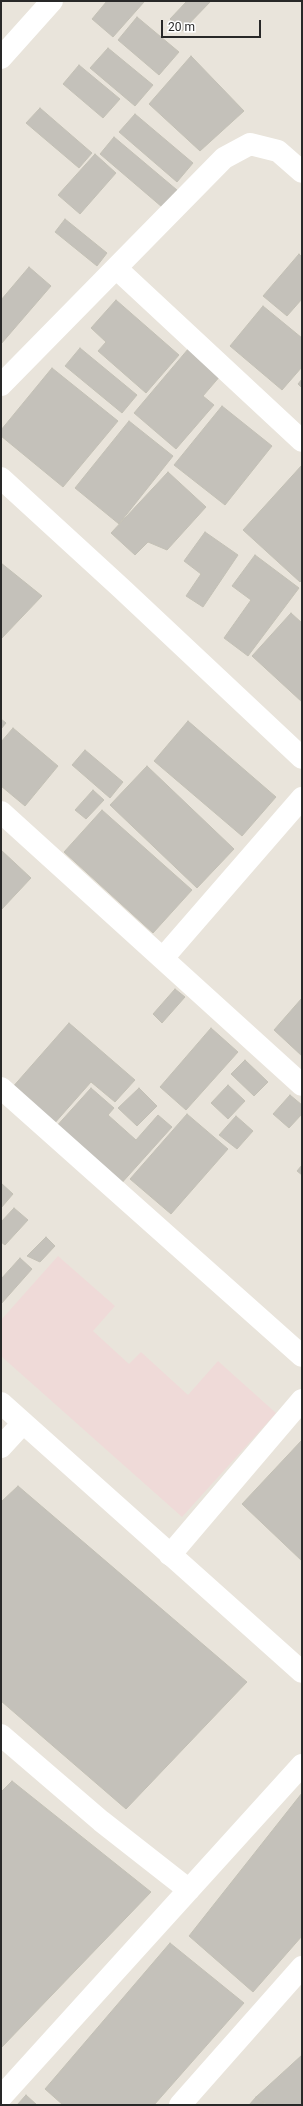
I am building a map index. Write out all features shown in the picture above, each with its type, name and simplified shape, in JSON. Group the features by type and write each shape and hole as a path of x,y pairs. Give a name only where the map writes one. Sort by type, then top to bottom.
{"street":[{"path":"1,58 52,1"},
{"path":"1,385 224,158 250,144 278,151 302,172"},
{"path":"116,268 302,441"},
{"path":"1,478 127,593 302,758"},
{"path":"163,958 302,798"},
{"path":"1,812 302,1085"},
{"path":"1,1088 302,1356"},
{"path":"170,1554 302,1400"},
{"path":"1,1403 302,1672"},
{"path":"1,1447 23,1423"},
{"path":"1,1735 101,1820 189,1890"},
{"path":"1,2097 302,1765"},
{"path":"180,2105 302,1967"}],"shaded area":[{"path":"58,1256 115,1306 93,1331 129,1364 141,1352 188,1395 218,1361 276,1413 182,1517 1,1356 1,1320"}],"building":[{"path":"107,1 144,2 113,37 92,19"},
{"path":"187,1 211,1 182,31 170,19"},
{"path":"137,17 179,52 159,75 118,40"},
{"path":"108,48 153,85 135,106 90,68"},
{"path":"191,56 244,111 200,151 149,104"},
{"path":"79,65 120,99 103,118 63,84"},
{"path":"40,108 92,153 79,168 26,123"},
{"path":"135,114 193,163 177,182 119,132"},
{"path":"114,137 177,190 162,207 100,154"},
{"path":"95,154 116,173 80,214 58,195"},
{"path":"65,219 107,253 97,266 55,232"},
{"path":"299,254 302,257 302,299 287,316 263,296"},
{"path":"29,267 51,286 1,344 1,300"},
{"path":"116,300 179,355 146,393 98,351 106,342 91,328"},
{"path":"263,306 302,338 302,367 282,390 230,346"},
{"path":"80,348 137,395 122,413 65,366"},
{"path":"189,348 221,375 203,396 214,405 176,449 134,413"},
{"path":"52,368 118,421 63,487 1,436 1,430"},
{"path":"302,379 302,388 298,384"},
{"path":"222,406 272,446 225,505 174,465"},
{"path":"129,421 173,456 119,524 75,488"},
{"path":"302,465 302,580 300,582 243,530"},
{"path":"168,472 206,507 167,550 148,542 135,555 111,533"},
{"path":"205,532 238,555 203,607 186,596 201,574 184,561"},
{"path":"255,555 299,588 248,656 224,638 251,600 232,586"},
{"path":"1,563 42,596 1,639"},
{"path":"291,613 302,623 302,702 252,656"},
{"path":"1,719 6,723 1,729"},
{"path":"188,721 276,797 242,836 154,761"},
{"path":"13,728 58,766 25,806 1,786 1,742"},
{"path":"85,750 123,782 110,798 72,765"},
{"path":"147,766 234,849 197,888 110,805"},
{"path":"93,790 104,800 86,819 75,810"},
{"path":"102,810 192,890 153,933 64,852"},
{"path":"1,850 31,878 1,910"},
{"path":"175,989 185,997 162,1023 153,1014"},
{"path":"302,998 302,1056 274,1030"},
{"path":"69,1023 135,1080 115,1102 91,1082 53,1125 11,1089"},
{"path":"211,1028 238,1052 186,1110 160,1087"},
{"path":"245,1060 268,1082 254,1096 231,1074"},
{"path":"228,1085 245,1101 228,1119 211,1103"},
{"path":"91,1088 114,1108 108,1115 136,1140 158,1115 172,1127 119,1186 54,1129"},
{"path":"139,1088 157,1106 137,1126 118,1108"},
{"path":"290,1095 302,1105 302,1114 289,1128 273,1114"},
{"path":"187,1114 228,1149 171,1214 130,1179"},
{"path":"236,1116 253,1131 237,1149 219,1135"},
{"path":"302,1165 302,1175 297,1171"},
{"path":"1,1183 13,1194 1,1208"},
{"path":"14,1208 28,1220 5,1245 1,1242 1,1222"},
{"path":"46,1237 55,1246 40,1262 27,1256"},
{"path":"20,1258 32,1269 1,1304 1,1279"},
{"path":"302,1440 302,1561 242,1504"},
{"path":"18,1486 247,1682 126,1809 1,1701 1,1502"},
{"path":"12,1781 151,1892 1,2048 1,1792"},
{"path":"302,1793 302,1936 253,1992 189,1936"},
{"path":"170,1943 244,2003 154,2105 63,2105 45,2089"},
{"path":"302,2055 302,2105 267,2105 256,2097"},
{"path":"26,2095 37,2105 17,2105"},
{"path":"256,2097 261,2100 265,2105 249,2105"}]}
